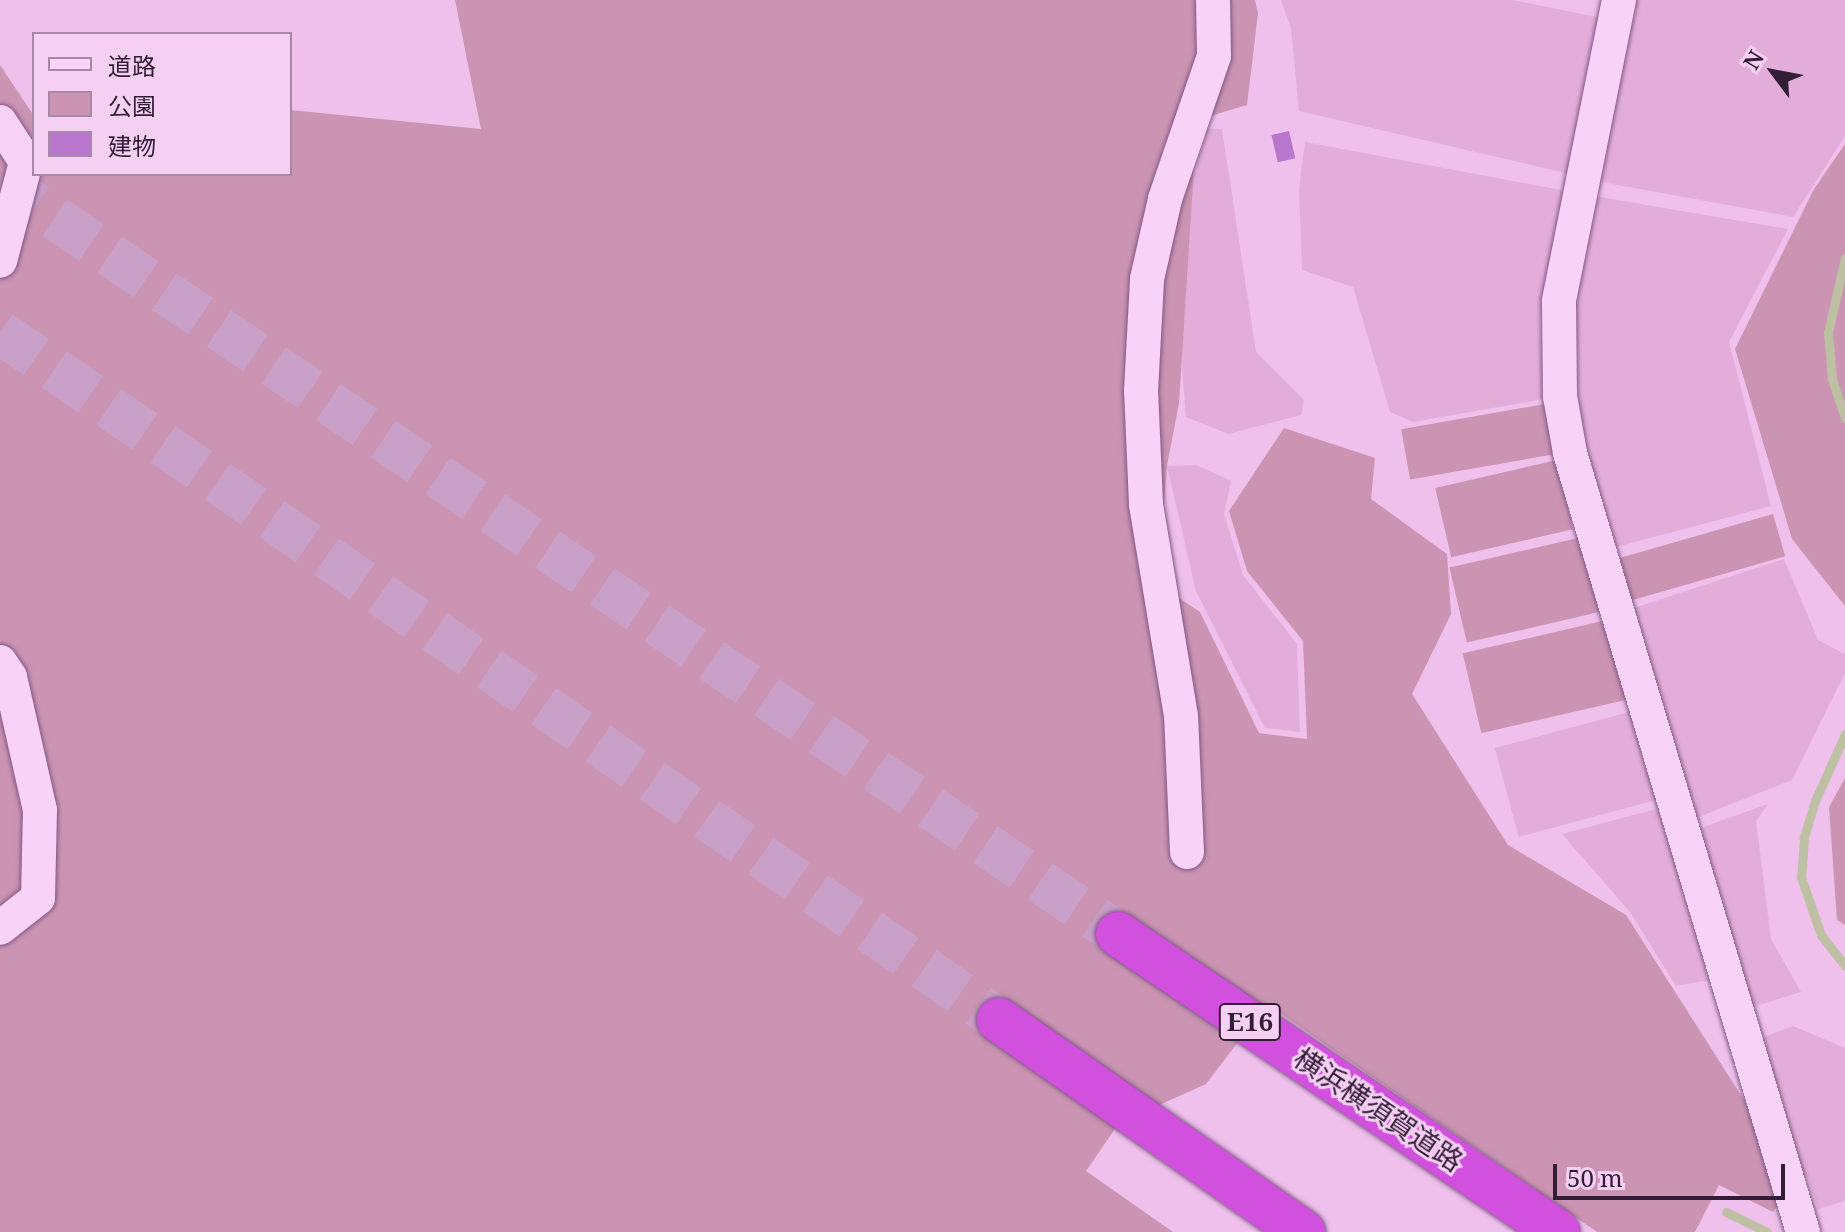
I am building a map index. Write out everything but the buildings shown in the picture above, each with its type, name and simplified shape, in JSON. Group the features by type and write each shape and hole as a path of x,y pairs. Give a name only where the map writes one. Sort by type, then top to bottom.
{"highway":[{"name":"横浜横須賀道路","path":"1118,934 1558,1232"},
{"path":"999,1020 1303,1232"}],"street":[{"path":"1187,852 1181,716 1146,504 1141,391 1147,279 1165,199 1214,56 1213,0"},
{"path":"1619,0 1559,301 1560,396 1570,453 1803,1232"},
{"path":"0,122 26,162 0,261"},
{"path":"0,662 10,677 40,810 38,898 0,928"}],"shaded area":[{"path":"1281,0 1513,0 1602,18 1570,174 1299,111 1291,29"},
{"path":"1633,0 1845,0 1845,136 1793,217 1596,181"},
{"path":"1208,129 1222,129 1256,352 1304,400 1301,415 1228,434 1186,417 1176,294 1186,201"},
{"path":"1305,142 1566,191 1540,318 1544,399 1413,422 1390,412 1353,287 1302,270 1299,189"},
{"path":"1594,196 1788,229 1729,342 1771,506 1612,548 1582,445 1571,315"},
{"path":"1197,465 1231,481 1224,514 1243,575 1297,644 1300,732 1265,728 1196,591 1167,466"},
{"path":"1784,559 1818,640 1845,654 1845,673 1792,780 1691,820 1631,609"},
{"path":"1633,711 1657,800 1519,837 1495,748"},
{"path":"1768,804 1756,821 1771,939 1801,992 1746,1009 1695,830"},
{"path":"1660,808 1709,980 1676,986 1630,912 1562,834"},
{"path":"1793,1026 1845,1048 1845,1201 1818,1209 1808,1177 1797,1179 1756,1040"}],"green space":[{"path":"455,0 1255,0 1258,13 1247,105 1197,120 1179,403 1167,466 1158,576 1173,594 1200,612 1259,733 1307,739 1303,641 1247,571 1229,511 1284,428 1375,458 1371,499 1447,554 1451,614 1412,694 1508,845 1626,915 1746,1103 1778,1205 1773,1212 1719,1185 1695,1232 1597,1232 1267,1004 1206,1084 1119,1123 1086,1171 1173,1232 0,1232 0,65 32,113 32,176 292,176 292,110 481,129"},
{"path":"1845,144 1845,606 1792,539 1735,349 1814,189"},
{"path":"1545,404 1554,454 1410,480 1401,429"},
{"path":"1557,460 1573,529 1451,557 1435,488"},
{"path":"1773,514 1785,556 1628,601 1616,559"},
{"path":"1582,537 1599,612 1467,643 1449,568"},
{"path":"1607,620 1625,700 1481,733 1463,653"},
{"path":"1845,778 1845,925 1837,920 1829,807"}],"waterway":[{"path":"1845,258 1828,332 1832,379 1845,418"},
{"path":"1845,734 1815,801 1804,838 1801,877 1821,935 1845,966"},
{"path":"1726,1212 1767,1232"}],"tunnel":[{"path":"0,181 1118,934"},
{"path":"0,332 999,1020"}]}
